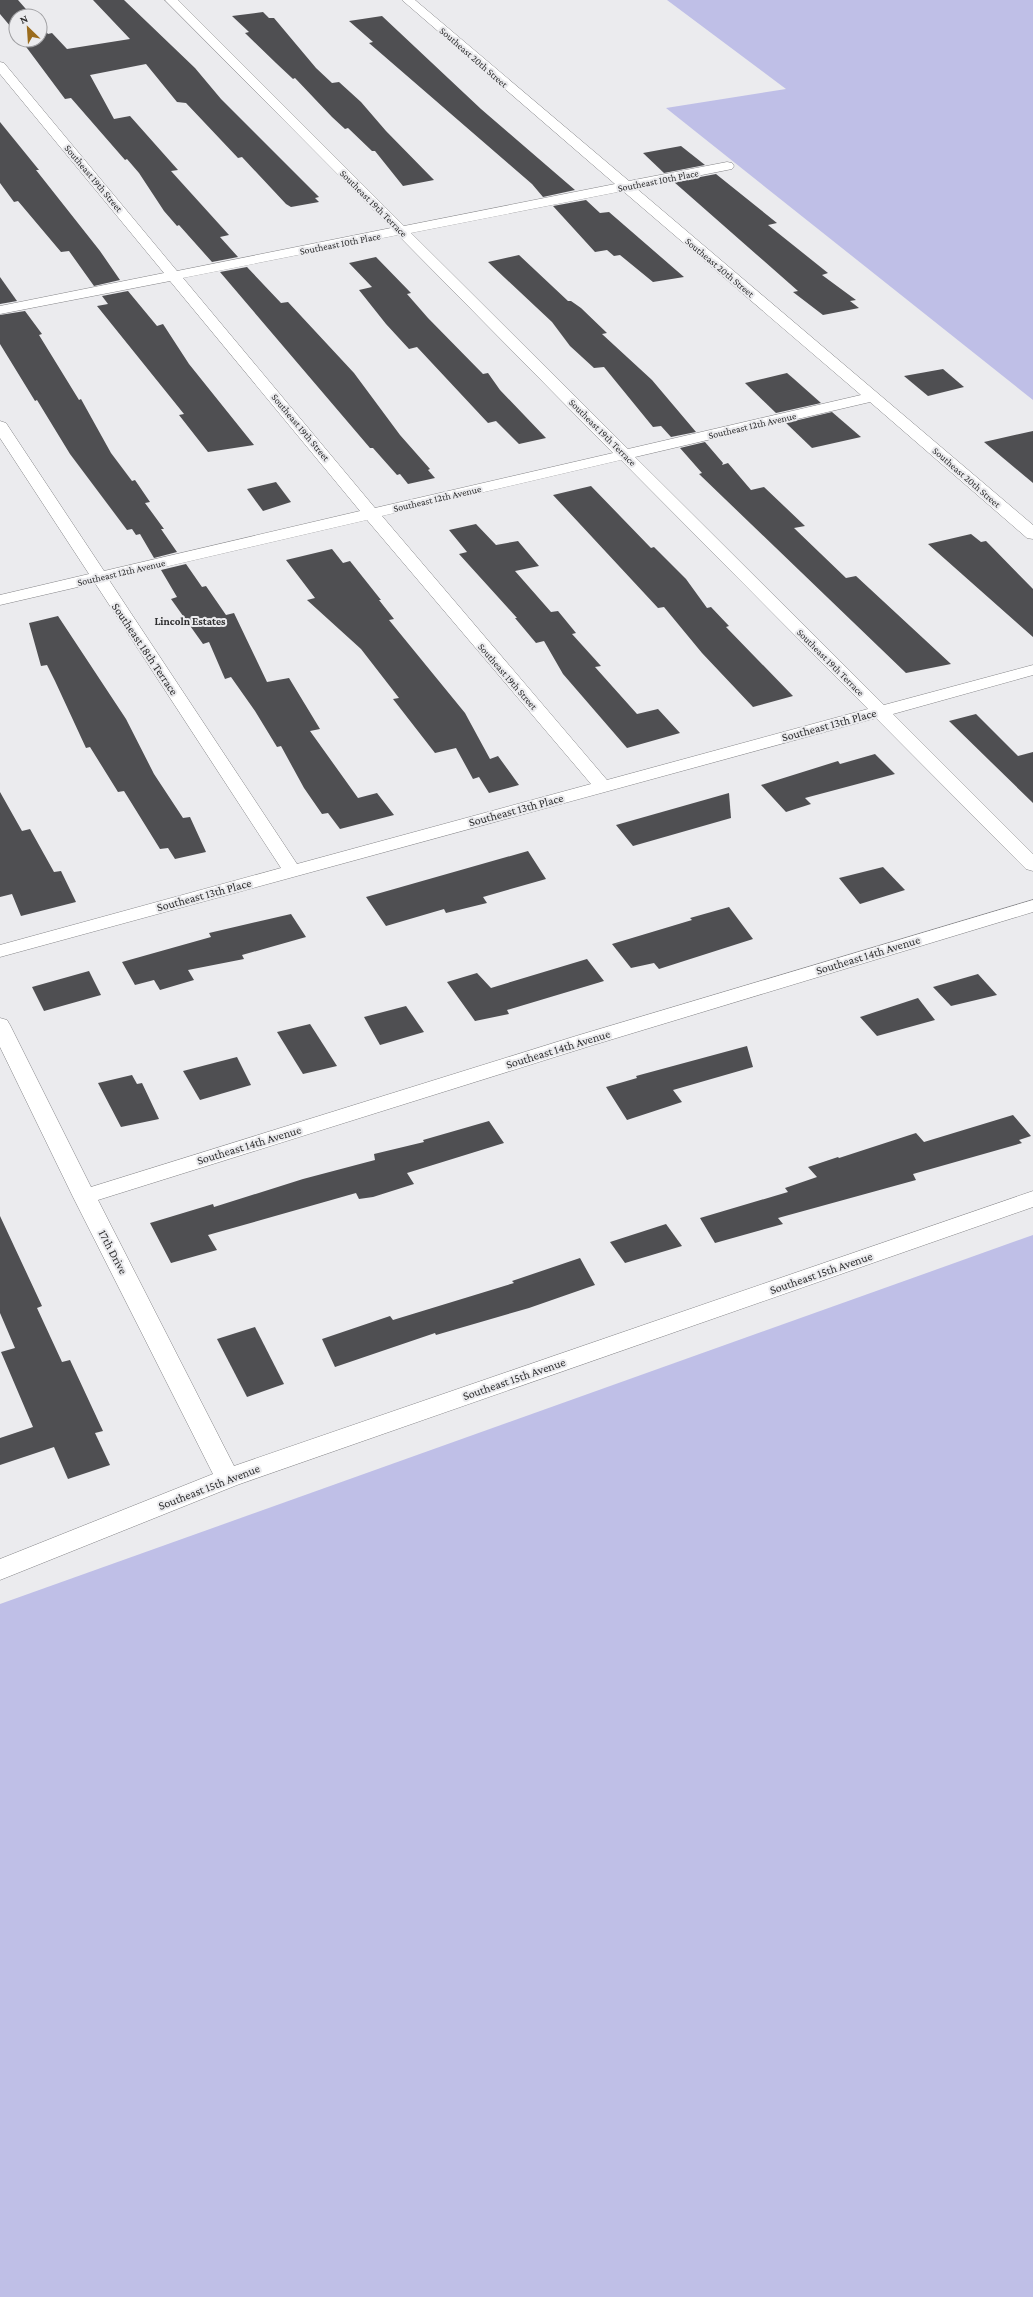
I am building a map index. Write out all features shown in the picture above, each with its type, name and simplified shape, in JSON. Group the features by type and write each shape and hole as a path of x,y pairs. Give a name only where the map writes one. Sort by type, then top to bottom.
{"street":[{"name":"Southeast 19th Terrace","path":"171,0 1033,865"},
{"name":"Southeast 20th Street","path":"408,0 1033,534"},
{"name":"Southeast 19th Street","path":"0,66 372,513 603,787"},
{"name":"Southeast 10th Place","path":"0,310 727,166"},
{"name":"Southeast 12th Avenue","path":"0,600 873,397"},
{"name":"Southeast 18th Terrace","path":"0,426 97,577 292,871"},
{"name":"Southeast 13th Place","path":"0,951 1033,670"},
{"name":"Southeast 14th Avenue","path":"84,1197 575,1044 1033,906"},
{"name":"17th Drive","path":"0,1025 84,1197 155,1331 228,1478"},
{"name":"Southeast 15th Avenue","path":"0,1570 228,1478 1033,1199"}],"shaded area":[{"path":"667,0 1033,0 1033,400 666,108 786,89"},
{"path":"1033,1235 1033,2297 0,2297 0,1604"}],"building":[{"path":"0,0 18,0 25,8 8,8 8,24 0,14"},
{"path":"93,0 124,0 195,68 221,99 319,197 315,198 319,202 291,207 286,204 242,157 238,158 186,103 177,102 146,64 90,75 114,119 130,116 178,170 171,171 229,235 220,237 238,257 212,262 179,225 177,226 164,211 139,173 127,159 125,160 71,98 65,99 27,48 48,48 48,34 52,33 67,49 130,39"},
{"path":"263,12 269,18 274,18 316,68 332,83 339,82 361,102 386,131 434,180 403,186 375,151 372,151 348,128 345,129 332,117 295,78 293,79 245,33 249,32 232,16"},
{"path":"382,16 481,109 575,190 543,197 532,184 369,43 373,42 349,21"},
{"path":"0,122 39,170 36,170 100,251 120,280 94,286 69,251 61,252 18,201 14,202 0,183"},
{"path":"681,146 705,165 664,173 643,153"},
{"path":"716,174 777,223 768,225 828,273 822,275 856,300 850,301 859,308 823,315 793,292 798,291 674,182"},
{"path":"586,200 600,213 609,212 684,277 653,282 620,255 614,256 607,250 595,252 553,206"},
{"path":"519,255 568,301 571,301 581,308 607,333 602,334 652,380 696,432 671,437 661,426 653,427 604,367 594,368 570,346 552,322 488,262"},
{"path":"376,257 411,293 407,294 428,318 483,374 488,373 500,390 546,438 519,444 496,421 488,423 417,347 409,349 386,324 359,290 372,287 349,263"},
{"path":"247,267 281,303 288,302 354,373 400,435 430,469 428,470 435,478 408,484 400,474 397,475 373,448 370,448 220,272"},
{"path":"0,277 17,301 0,304"},
{"path":"128,291 157,326 163,324 189,364 254,445 208,452 179,415 184,414 97,306 108,304 102,296"},
{"path":"25,311 42,334 39,335 79,400 81,399 111,453 132,481 135,480 150,502 145,503 164,529 161,529 177,552 154,558 140,534 136,535 132,529 127,530 70,454 37,400 35,401 0,344 0,315"},
{"path":"943,369 964,387 928,396 904,376"},
{"path":"787,373 821,403 776,413 745,383"},
{"path":"832,412 861,437 812,448 786,423"},
{"path":"1033,431 1033,483 984,442"},
{"path":"705,442 723,463 722,465 728,463 751,490 764,487 805,526 794,528 846,578 856,576 951,664 906,673 699,474 702,473 680,448"},
{"path":"276,482 291,502 263,511 247,489"},
{"path":"591,486 651,548 654,547 686,579 707,608 711,607 729,626 726,627 793,696 753,707 702,653 664,607 658,608 553,495"},
{"path":"476,524 496,545 518,541 539,566 515,571 551,612 558,611 576,633 572,634 601,666 595,667 637,714 658,709 680,733 627,748 563,674 544,641 536,643 515,618 517,618 459,554 467,552 449,530"},
{"path":"971,534 981,542 986,541 1033,589 1033,637 928,544"},
{"path":"332,549 343,563 350,561 381,600 379,600 394,619 389,620 465,713 490,759 498,756 519,785 489,793 479,777 473,779 456,748 435,753 393,699 399,698 361,649 307,600 315,598 286,560"},
{"path":"186,564 202,587 206,586 226,615 234,613 267,682 289,678 320,729 310,731 358,798 377,793 394,815 340,829 328,813 322,814 304,788 281,746 277,747 255,711 231,677 225,679 209,642 203,644 171,599 177,597 161,570"},
{"path":"58,616 126,719 154,774 183,818 190,817 206,852 175,859 168,848 160,849 124,791 118,792 90,747 86,748 47,665 41,666 29,623"},
{"path":"976,714 1018,756 1033,752 1033,803 949,721"},
{"path":"875,754 895,774 805,798 811,804 786,812 761,785 838,761 840,764"},
{"path":"0,792 22,831 30,829 54,872 61,871 76,902 21,916 12,894 0,897"},
{"path":"729,793 731,818 633,846 616,825"},
{"path":"528,851 546,879 483,897 487,903 446,913 444,909 386,926 366,897"},
{"path":"883,867 905,890 860,904 839,878"},
{"path":"729,907 753,939 659,969 654,963 631,968 612,944 692,920 690,918"},
{"path":"291,914 306,937 242,955 244,959 188,970 194,980 160,990 154,980 135,985 122,962 211,937 209,933"},
{"path":"587,959 604,981 507,1010 509,1014 475,1021 447,982 477,973 491,988"},
{"path":"89,971 101,995 44,1011 32,987"},
{"path":"978,974 997,995 951,1006 933,987"},
{"path":"918,998 935,1020 877,1036 860,1017"},
{"path":"406,1006 424,1032 380,1045 364,1017"},
{"path":"310,1024 337,1066 303,1074 277,1032"},
{"path":"747,1046 753,1067 673,1090 682,1102 627,1120 606,1087 637,1078 636,1076"},
{"path":"237,1057 251,1085 200,1100 183,1071"},
{"path":"132,1075 137,1084 142,1083 159,1119 121,1127 98,1083"},
{"path":"1013,1115 1031,1136 1019,1140 1022,1143 913,1174 916,1180 778,1218 783,1224 715,1243 700,1218 788,1192 785,1188 817,1177 808,1167 838,1157 839,1158 916,1133 924,1142"},
{"path":"489,1121 504,1143 407,1173 414,1184 373,1197 359,1199 356,1193 208,1235 217,1250 171,1263 150,1223 213,1204 214,1207 303,1179 375,1160 374,1154 424,1142 423,1140"},
{"path":"0,1216 42,1306 37,1308 62,1362 70,1360 103,1431 95,1433 110,1465 68,1479 54,1447 0,1465 0,1438 33,1427 1,1352 15,1348 0,1313"},
{"path":"666,1224 682,1246 625,1263 610,1242"},
{"path":"580,1258 595,1285 529,1308 436,1335 435,1333 335,1367 322,1339 390,1316 393,1320 514,1283 512,1281"},
{"path":"255,1327 284,1384 247,1397 217,1339"}],"district":[{"name":"Lincoln Estates","path":"190,621"}]}
